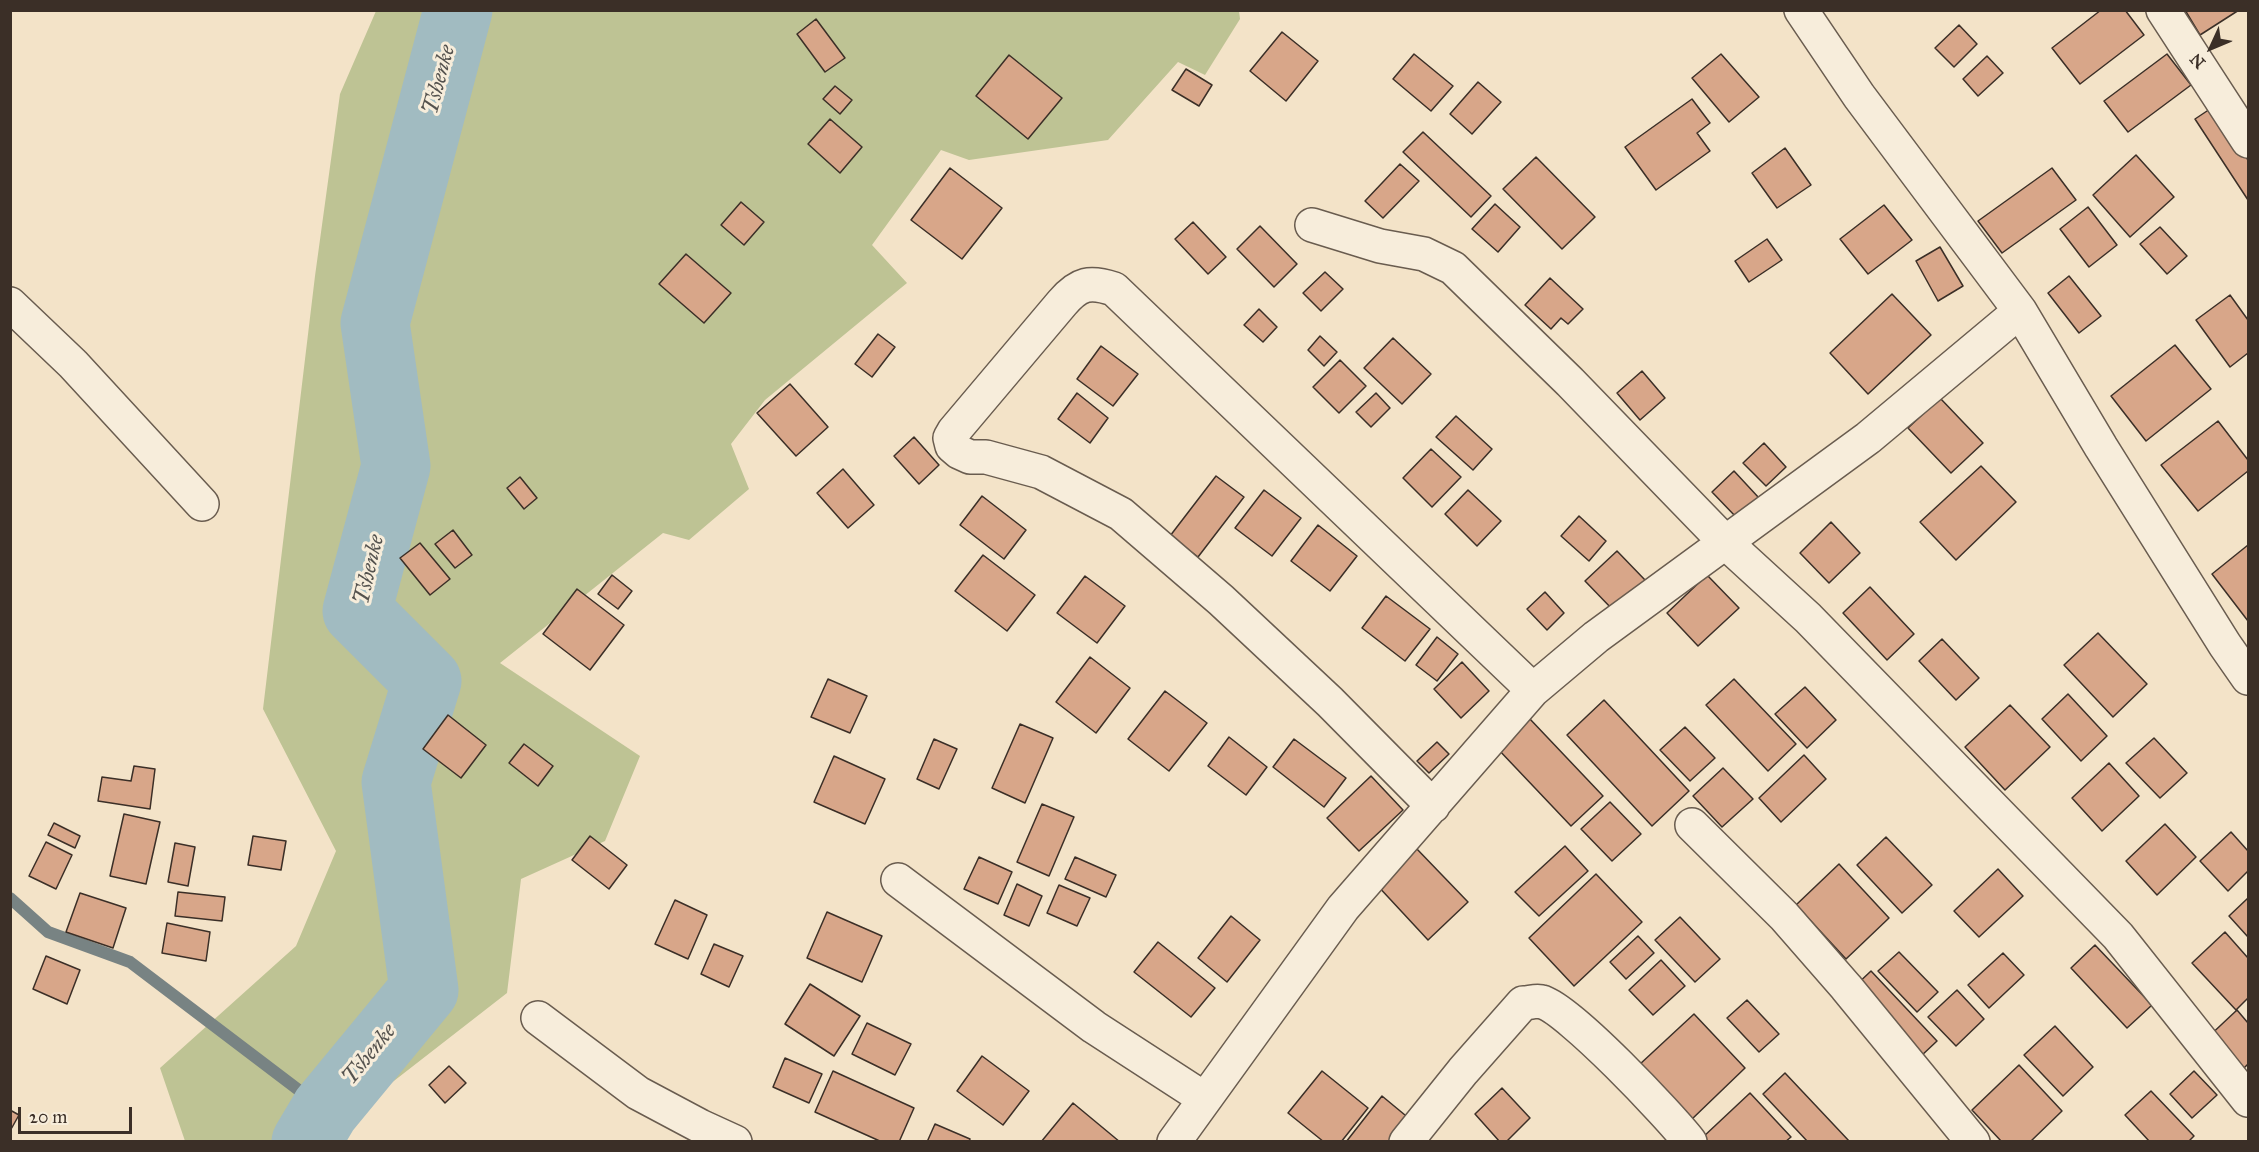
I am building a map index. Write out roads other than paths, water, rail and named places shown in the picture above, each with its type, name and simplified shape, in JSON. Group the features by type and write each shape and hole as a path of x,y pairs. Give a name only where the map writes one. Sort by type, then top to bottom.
{"street":[{"path":"1801,10 1859,96 2020,311 2101,447 2248,678"},
{"path":"2163,10 2248,141"},
{"path":"1312,225 1380,246 1424,254 1453,268 1570,382 1725,542 1808,618 2118,936 2248,1100"},
{"path":"1432,806 1330,702 1221,600 1121,514 1041,472 986,457 970,457 958,453 952,446 950,438 954,431 1072,291 1088,284 1099,284 1114,289 1533,690"},
{"path":"10,304 73,364 202,504"},
{"path":"1174,1142 1343,908 1533,690 1596,637 1868,438 2020,311"},
{"path":"1692,825 1784,916 1846,987 1973,1142"},
{"path":"898,880 1094,1027 1205,1099"},
{"path":"1406,1142 1463,1071 1524,1003 1541,1001 1556,1009 1581,1030 1674,1121 1690,1142"},
{"path":"538,1018 638,1093 735,1142"}],"waterway":[{"name":"Tshenke","path":"306,1142 325,1110 424,990 396,782 427,681 357,611 396,466 375,323 458,10"},
{"path":"10,898 48,932 130,962 325,1110"}]}
